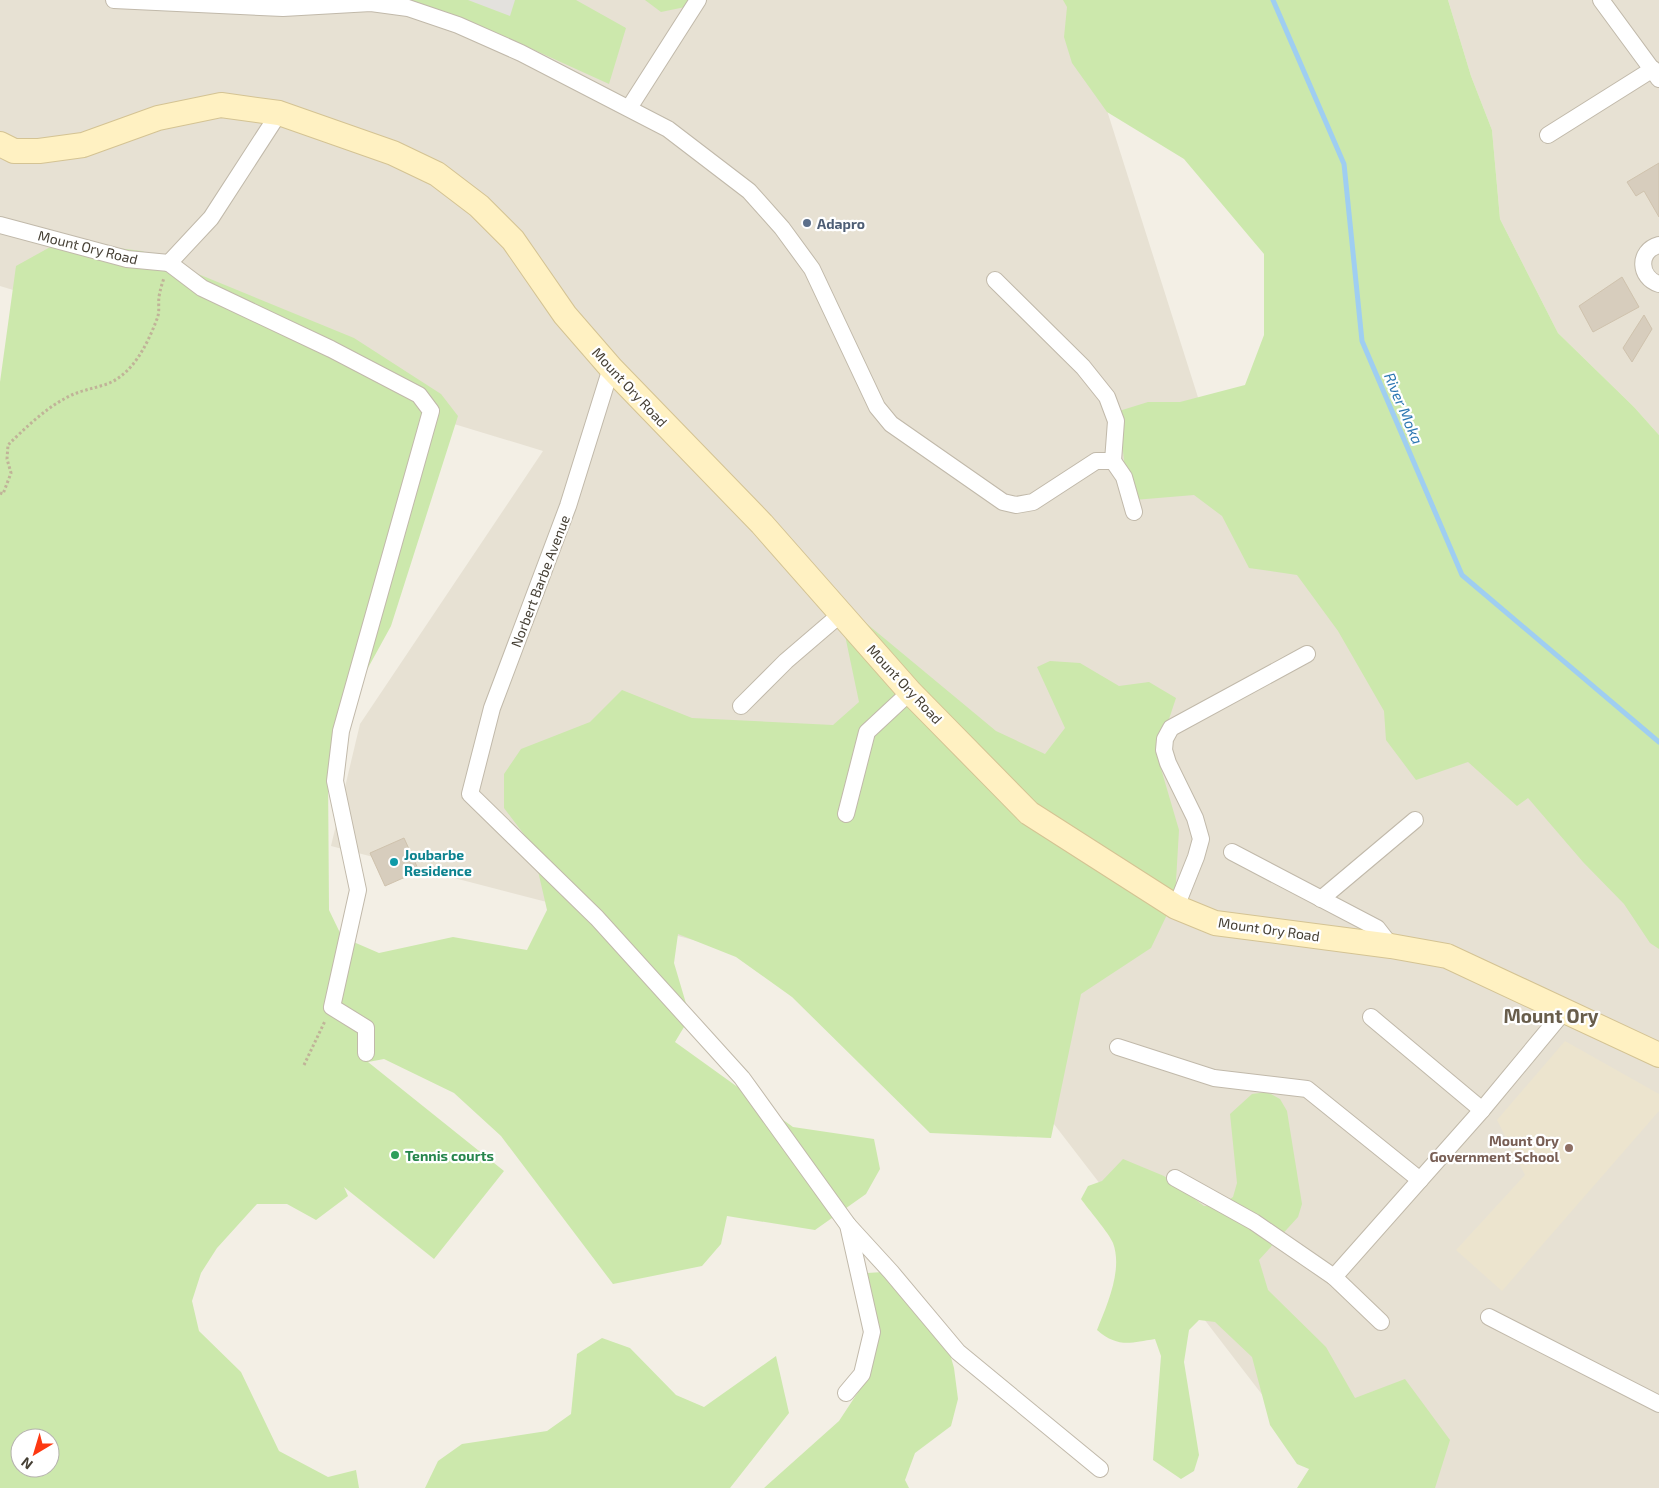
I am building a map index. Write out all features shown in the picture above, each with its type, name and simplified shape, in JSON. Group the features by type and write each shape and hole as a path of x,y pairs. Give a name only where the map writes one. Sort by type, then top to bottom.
{"main road":[{"name":"Mount Ory Road","path":"0,144 14,151 39,151 83,145 158,118 221,105 279,113 393,153 437,174 479,206 512,240 564,315 612,368 762,524 910,692 1029,812 1176,908 1215,923 1391,946 1447,956 1659,1054"}],"street":[{"path":"114,0 284,4 371,3 408,8 458,25 521,53 668,129 749,191 782,228 812,269 877,407 891,424 1003,502 1016,505 1033,502 1096,461 1113,461"},
{"path":"629,108 698,0"},
{"path":"1548,135 1656,74 1600,0"},
{"path":"279,113 211,218 169,264 202,288 331,349 419,395 431,411 341,731 334,782 358,890 332,1007 366,1028 366,1053"},
{"name":"Mount Ory Road","path":"0,225 126,259 169,264"},
{"path":"1659,245 1650,249 1646,254 1643,266 1648,278 1659,284"},
{"path":"995,280 1083,367 1108,396 1116,421 1113,461 1124,477 1134,512"},
{"name":"Norbert Barbe Avenue","path":"612,368 568,506 492,708 470,794 597,918 742,1078 848,1225"},
{"path":"741,706 786,661 842,613"},
{"path":"1176,908 1196,857 1200,839 1195,818 1168,763 1164,750 1165,739 1171,728 1307,654"},
{"path":"846,814 866,732 910,692"},
{"path":"1321,898 1415,820"},
{"path":"1232,852 1377,928 1391,946"},
{"path":"1334,1277 1482,1110 1565,1010"},
{"path":"1371,1017 1482,1110"},
{"path":"1118,1046 1214,1078 1307,1089 1420,1180"},
{"path":"1175,1178 1254,1222 1334,1277 1380,1322"},
{"path":"846,1393 862,1374 872,1332 848,1225"},
{"path":"848,1225 891,1272 958,1352 1100,1469"},
{"path":"1489,1318 1659,1404"}],"path":[{"path":"0,494 3,494 11,473 7,459 8,445 18,435 45,411 60,401 77,392 106,384 123,376 136,360 144,348 158,316 159,295 169,264"},
{"path":"304,1065 332,1007"}],"shaded area":[{"path":"0,0 1072,0 1228,492 1659,892 1659,1488 1334,1488 967,1011 331,846 360,724 543,451 0,286"},
{"path":"468,0 515,0 510,16"},
{"path":"1448,0 1659,0 1659,435 1634,407 1558,333 1500,219 1492,130 1471,76"},
{"name":"Mount Ory Government School","path":"1565,1041 1659,1094 1659,1111 1502,1291 1456,1250 1525,1175 1497,1120"}],"green space":[{"path":"410,0 576,0 626,28 609,84 510,39"},
{"path":"645,0 696,0 690,6 661,12"},
{"path":"1063,0 1448,0 1471,76 1492,130 1500,219 1558,333 1634,407 1659,435 1659,949 1650,943 1624,904 1583,862 1528,798 1517,806 1468,762 1416,780 1386,740 1384,711 1338,631 1297,575 1249,568 1222,516 1194,495 1134,500 1125,471 1119,411 1148,402 1180,402 1245,385 1264,335 1264,254 1184,159 1107,112 1072,63 1064,37 1067,7"},
{"path":"61,241 142,251 354,338 441,394 458,416 391,626 335,728 328,771 329,910 342,937 379,953 453,937 527,950 547,910 532,845 504,808 504,774 521,749 590,722 622,690 692,718 833,725 859,702 842,621 855,614 996,731 1045,754 1065,728 1037,667 1050,661 1080,663 1119,686 1149,682 1176,698 1157,755 1179,830 1175,898 1151,948 1081,994 1051,1138 930,1133 792,997 736,957 678,934 674,963 690,1017 675,1042 793,1127 874,1139 880,1169 866,1194 815,1230 727,1216 721,1244 702,1266 613,1284 501,1136 454,1093 384,1059 368,1062 504,1171 434,1259 344,1187 348,1196 316,1220 287,1204 257,1204 217,1248 201,1273 192,1301 199,1331 241,1372 279,1451 328,1477 356,1470 359,1488 0,1488 0,382 16,266"},
{"path":"1267,1092 1280,1099 1287,1111 1302,1204 1298,1217 1259,1260 1268,1290 1326,1347 1355,1398 1405,1379 1450,1440 1435,1488 1297,1488 1309,1469 1297,1464 1270,1425 1252,1357 1215,1322 1199,1320 1189,1330 1184,1362 1199,1455 1194,1471 1181,1479 1153,1460 1161,1356 1155,1339 1124,1343 1111,1340 1097,1330 1115,1276 1116,1253 1111,1239 1081,1199 1088,1186 1102,1181 1123,1159 1164,1176 1204,1206 1219,1206 1233,1197 1237,1183 1230,1114 1252,1094"},
{"path":"883,1272 950,1354 958,1399 951,1426 915,1453 905,1480 909,1488 764,1488 839,1421 866,1380 864,1286 867,1273"},
{"path":"602,1338 630,1348 676,1395 704,1407 776,1356 789,1413 730,1488 425,1488 438,1461 462,1444 547,1431 571,1414 577,1354"}],"building":[{"path":"1659,163 1659,217 1644,191 1636,196 1627,182"},
{"path":"1622,277 1639,307 1593,332 1579,306"},
{"path":"1644,315 1652,329 1632,362 1623,348"},
{"name":"Joubarbe Residence","path":"404,838 419,871 385,886 370,853"}],"waterway":[{"name":"River Moka","path":"1273,0 1344,164 1362,341 1462,575 1659,742"}],"place":[{"name":"Adapro","path":"807,223"},
{"name":"Joubarbe Residence","path":"394,862"},
{"name":"Mount Ory Government School","path":"1569,1148"},
{"name":"Tennis courts","path":"395,1155"}],"district":[{"name":"Mount Ory","path":"1551,1015"}]}
